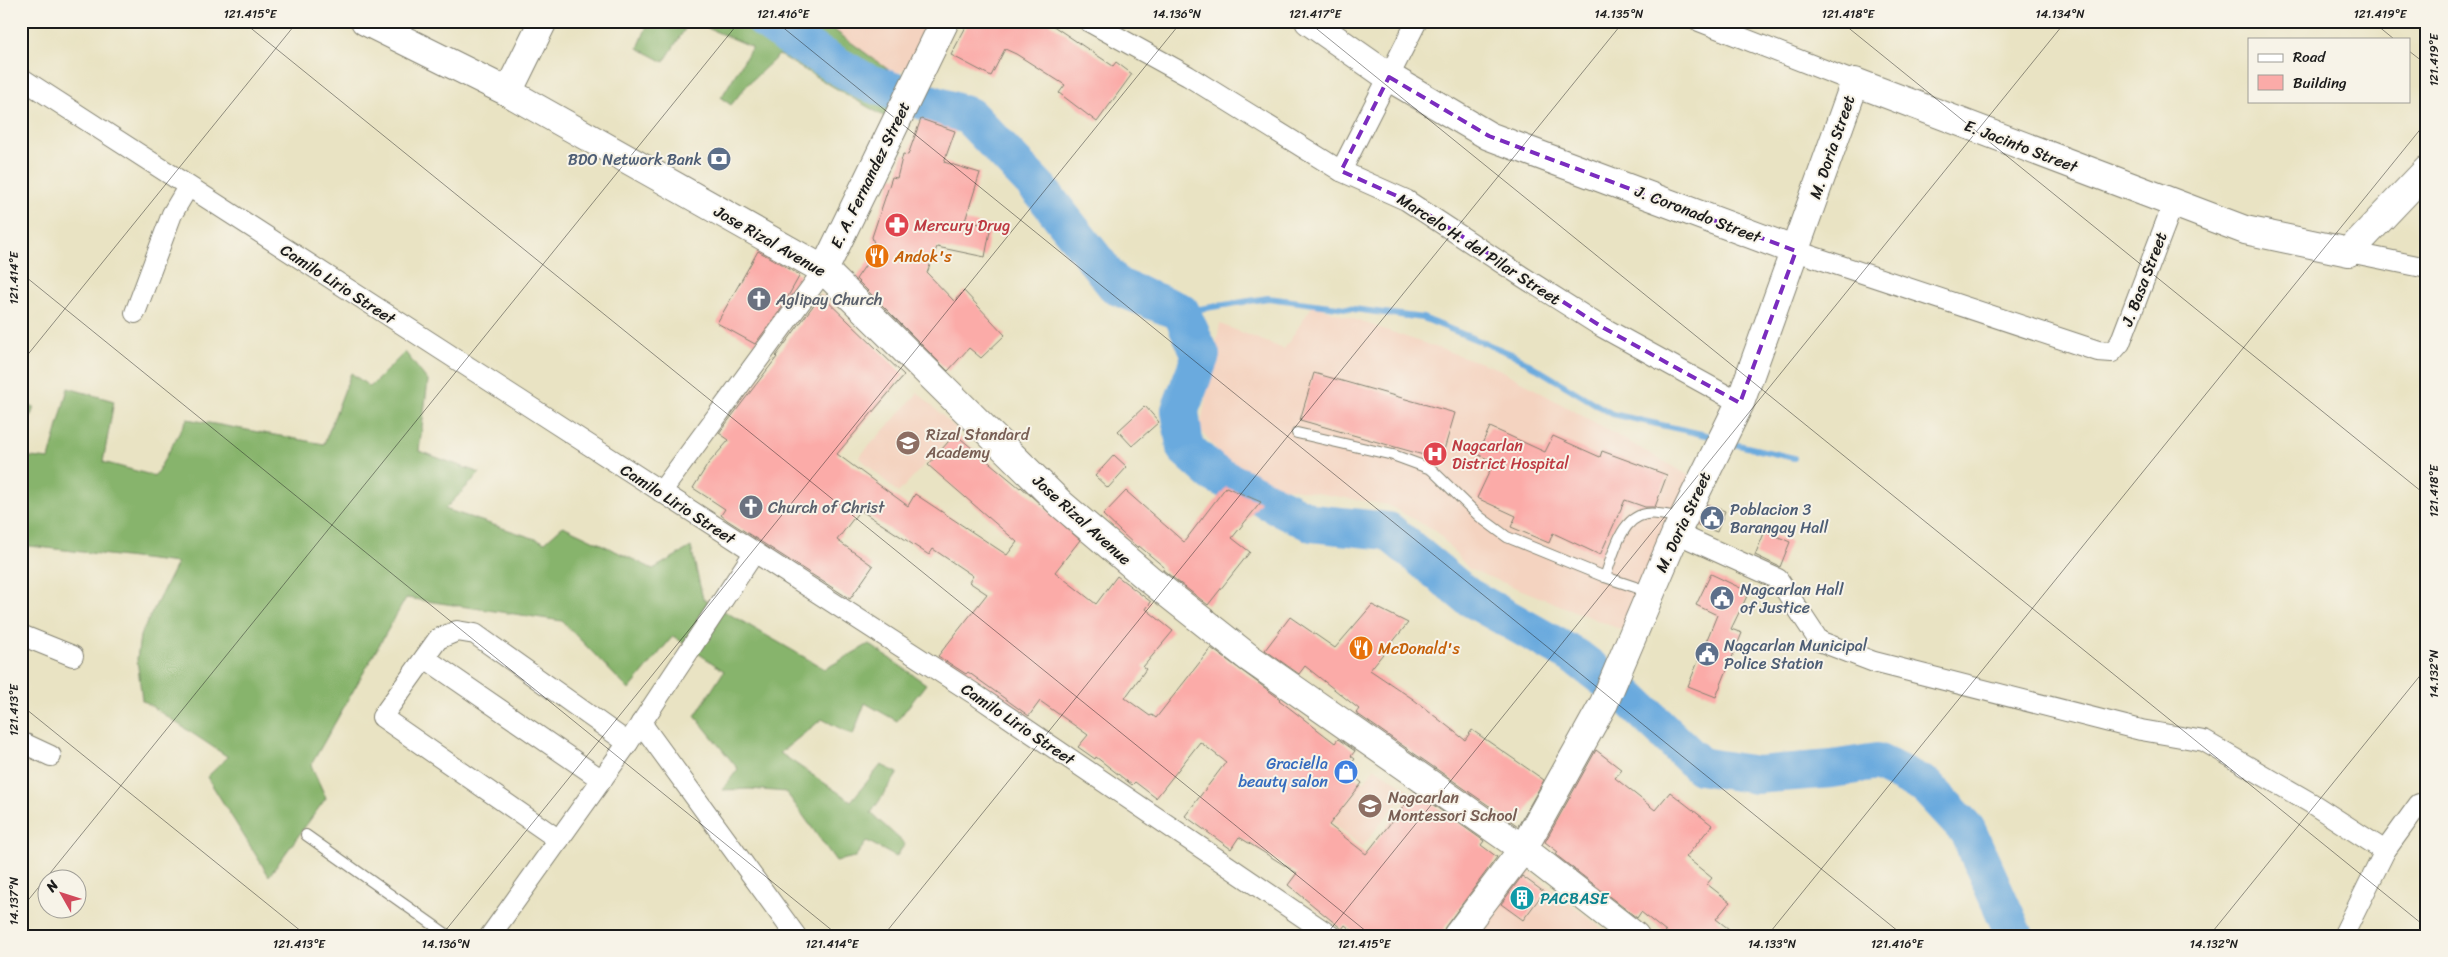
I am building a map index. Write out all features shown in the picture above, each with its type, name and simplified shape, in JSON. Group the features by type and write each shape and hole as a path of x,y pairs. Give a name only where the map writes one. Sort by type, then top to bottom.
{"main road":[{"name":"Jose Rizal Avenue","path":"365,21 508,92 824,270 1061,504 1148,578 1248,657 1523,849 1634,936"},
{"path":"508,92 542,21"},
{"name":"E. A. Fernandez Street","path":"824,270 945,21"},
{"name":"J. Coronado Street","path":"1309,21 1389,77 1489,136 1796,251"},
{"name":"E. Jacinto Street","path":"1855,82 2245,230 2349,252"},
{"name":"M. Doria Street","path":"1457,936 1523,849 1604,703 1680,526 1740,403 1855,82"},
{"path":"2349,252 2427,170"}],"street":[{"path":"1341,171 1417,21"},
{"name":"E. Jacinto Street","path":"1699,21 1855,82"},
{"name":"Marcelo H. del Pilar Street","path":"1092,22 1188,76 1341,171 1406,200 1523,278 1594,322 1740,403"},
{"name":"Camilo Lirio Street","path":"21,78 973,693 1331,936"},
{"path":"135,313 172,214 188,187"},
{"name":"J. Basa Street","path":"2112,352 2120,343 2173,204"},
{"name":"J. Coronado Street","path":"1796,251 2098,350 2112,352"},
{"path":"2349,252 2427,268"},
{"name":"E. A. Fernandez Street","path":"661,492 824,270"},
{"path":"1680,526 1778,579 1819,641 1874,662 2141,730 2204,741 2311,803 2385,852"},
{"path":"490,936 628,743 754,553"},
{"path":"559,840 382,717 438,639 458,631 475,634 628,743"},
{"path":"21,635 74,656"},
{"path":"425,658 602,780"},
{"path":"641,723 796,936"},
{"path":"21,742 51,756"},
{"path":"2343,936 2385,852 2419,804"}],"lane":[{"path":"1297,433 1393,455 1431,469 1480,517 1507,537 1605,577 1651,592"},
{"path":"1605,577 1624,530 1631,520 1644,514 1655,514 1680,526"},
{"path":"306,835 449,936"}],"highlighted area":[{"path":"1389,77 1489,136 1796,251 1740,403 1602,327 1406,200 1341,171"}],"shaded area":[{"path":"814,21 932,21 912,64 889,80"},
{"name":"Nagcarlan District Hospital","path":"1313,305 1499,369 1695,479 1627,632 1469,569 1437,532 1388,505 1240,480 1200,429 1220,324 1284,349"},
{"name":"Rizal Standard Academy","path":"918,393 957,429 898,493 859,457"},
{"name":"Nagcarlan Montessori School","path":"1375,768 1408,789 1362,847 1332,822"},
{"path":"1523,867 1612,936 1472,936"}],"green space":[{"path":"649,21 690,21 664,62 638,48"},
{"path":"691,21 822,21 901,79 885,117 779,55 748,84 731,105 721,98 752,47"},
{"path":"405,352 428,381 419,451 480,473 445,509 545,542 563,526 653,569 691,547 703,599 825,669 869,644 926,684 897,721 865,703 853,735 822,719 780,753 851,801 881,765 898,773 871,813 905,844 896,857 867,841 855,857 836,861 786,792 750,789 722,790 738,769 695,716 724,671 673,636 629,690 562,621 406,598 311,765 326,798 269,876 207,777 228,757 142,700 137,659 140,636 177,563 21,545 21,456 49,459 68,388 114,401 103,462 155,476 187,419 324,444 351,373 370,387"},
{"path":"21,402 34,407 21,443"}],"building":[{"path":"969,21 1046,21 1113,66 1116,62 1132,74 1097,122 1059,93 1065,85 1016,54 1005,49 991,76 951,55"},
{"path":"921,119 955,131 944,162 980,173 965,221 991,226 985,257 937,247 927,273 954,301 964,291 1005,335 981,358 969,348 948,371 856,279 876,250 872,237 892,177 897,178 903,154 908,155"},
{"name":"Aglipay Church","path":"758,251 800,275 781,309 755,344 717,323"},
{"path":"821,295 904,375 837,454 908,506 915,494 1007,555 1017,542 928,465 955,434 1021,487 1080,540 1055,572 1096,604 1117,576 1151,602 1146,609 1173,631 1143,667 1146,669 1125,698 1150,716 1152,715 1156,718 1211,648 1335,743 1338,739 1355,751 1351,756 1355,759 1346,770 1362,783 1329,825 1366,854 1415,792 1484,841 1481,845 1497,857 1445,927 1442,936 1359,936 1345,925 1342,929 1288,885 1297,873 1239,837 1231,849 1185,816 1226,762 1200,742 1156,798 1135,782 1132,785 1096,757 1095,759 1078,747 1088,735 1040,701 1029,716 968,672 966,674 938,656 987,594 969,582 973,576 933,549 929,555 860,510 837,540 873,566 850,599 727,520 721,515 725,509 693,488 708,464 729,440 719,433"},
{"path":"1314,373 1455,413 1441,460 1300,420"},
{"path":"1145,406 1159,422 1132,446 1118,431"},
{"path":"1490,427 1545,452 1553,436 1600,457 1602,451 1667,475 1655,507 1645,507 1625,500 1600,555 1553,533 1549,543 1511,527 1516,516 1477,498 1494,462 1477,454"},
{"path":"1114,455 1127,467 1108,488 1095,476"},
{"path":"1226,487 1261,502 1232,538 1250,552 1208,605 1163,570 1164,567 1139,546 1138,548 1103,515 1126,491 1184,542"},
{"name":"Poblacion 3 Barangay Hall","path":"1707,504 1725,511 1717,532 1698,525"},
{"path":"1765,531 1790,542 1780,567 1755,555"},
{"path":"1711,574 1749,592 1731,629 1742,633 1716,697 1688,686 1717,615 1696,605"},
{"path":"1372,605 1408,623 1370,670 1413,699 1465,740 1472,730 1544,780 1518,826 1356,713 1359,709 1305,666 1299,674 1265,650 1290,617 1335,648"},
{"path":"1596,750 1622,770 1615,778 1655,810 1670,792 1712,825 1686,857 1712,878 1707,884 1730,902 1716,919 1738,936 1671,936 1641,912 1637,918 1556,855 1558,852 1545,842"},
{"name":"PACBASE","path":"1522,876 1544,892 1523,920 1501,904"}],"waterway":[{"path":"766,21 793,40 866,82 969,116 1041,191 1116,286 1181,312 1201,355 1180,410 1185,448 1213,473 1312,523 1388,531 1467,596 1576,657 1627,696 1700,766 1756,775 1832,769 1877,762 1926,786 1967,830 2015,936"},
{"path":"1181,312 1268,298 1423,318 1514,355 1612,414 1715,437"},
{"path":"1734,444 1794,458"}],"place":[{"name":"BDO Network Bank","path":"719,159"},
{"name":"Mercury Drug","path":"897,225"},
{"name":"Andok's","path":"877,256"},
{"name":"Aglipay Church","path":"759,299"},
{"name":"Rizal Standard Academy","path":"908,443"},
{"name":"Nagcarlan District Hospital","path":"1435,454"},
{"name":"Church of Christ","path":"751,507"},
{"name":"Poblacion 3 Barangay Hall","path":"1712,518"},
{"name":"Nagcarlan Hall of Justice","path":"1722,598"},
{"name":"McDonald's","path":"1361,648"},
{"name":"Nagcarlan Municipal Police Station","path":"1707,654"},
{"name":"Graciella beauty salon","path":"1346,772"},
{"name":"Nagcarlan Montessori School","path":"1370,806"},
{"name":"PACBASE","path":"1522,898"}]}
